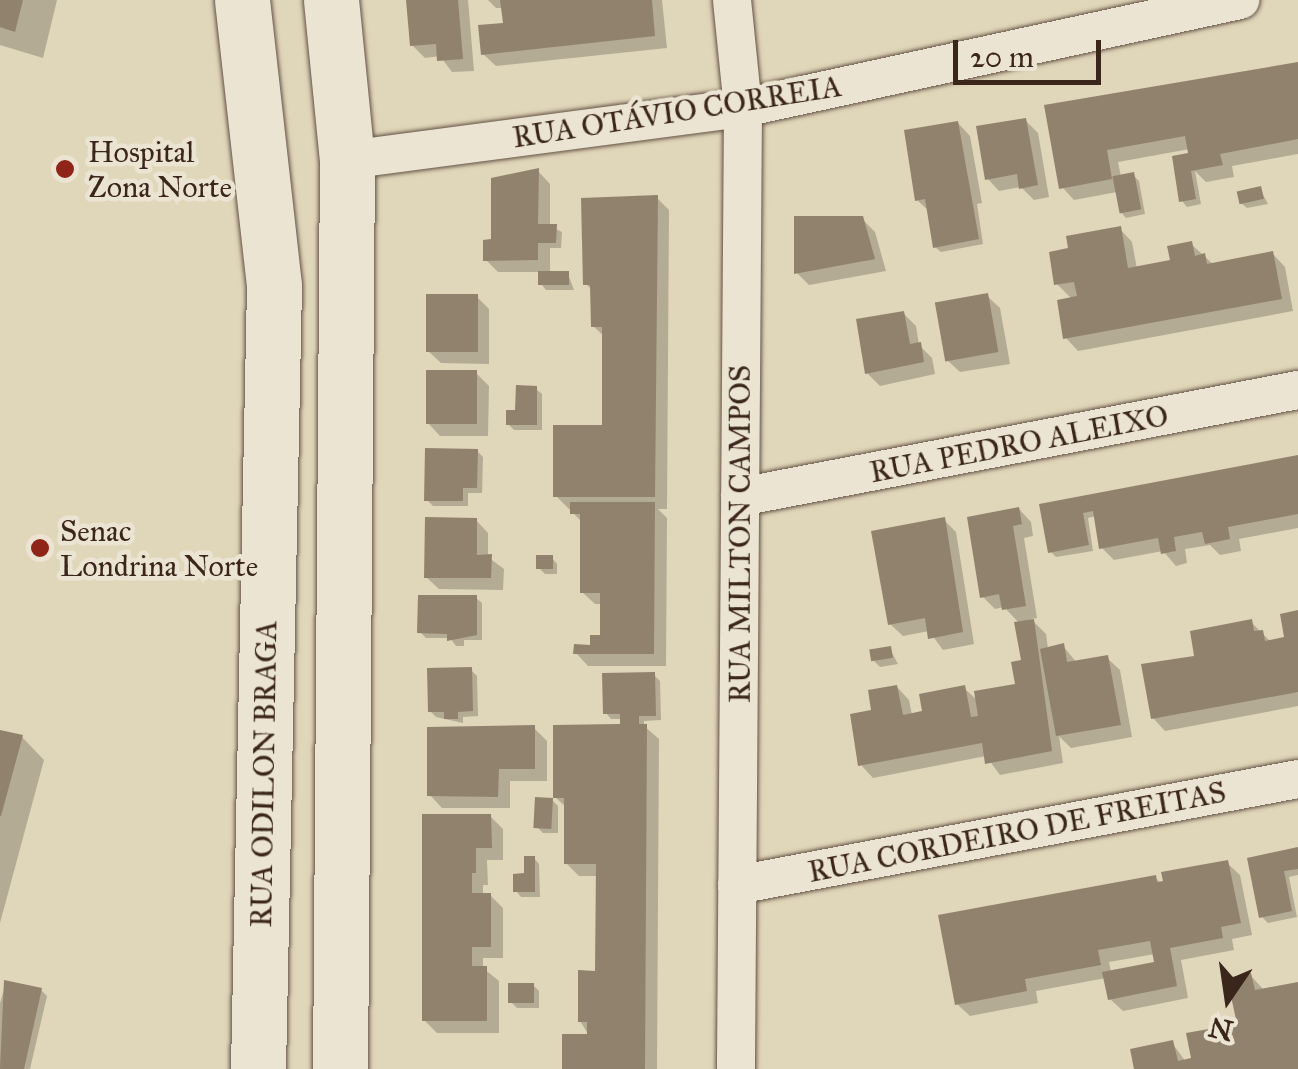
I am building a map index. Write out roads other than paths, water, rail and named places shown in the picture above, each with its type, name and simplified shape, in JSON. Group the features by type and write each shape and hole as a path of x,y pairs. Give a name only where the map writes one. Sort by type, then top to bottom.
{"street":[{"name":"RUA ODILON BRAGA","path":"242,0 274,286 258,1069"},
{"path":"331,0 347,160 340,1069"},
{"name":"RUA MILTON CAMPOS","path":"732,0 743,108 736,1069"},
{"name":"RUA OTÁVIO CORREIA","path":"347,160 743,108 1240,0"},
{"name":"RUA PEDRO ALEIXO","path":"740,497 1298,390"},
{"name":"RUA CORDEIRO DE FREITAS","path":"737,885 1298,779"}],"place":[{"name":"Hospital Zona Norte","path":"65,169"},
{"name":"Senac Londrina Norte","path":"40,548"}]}
